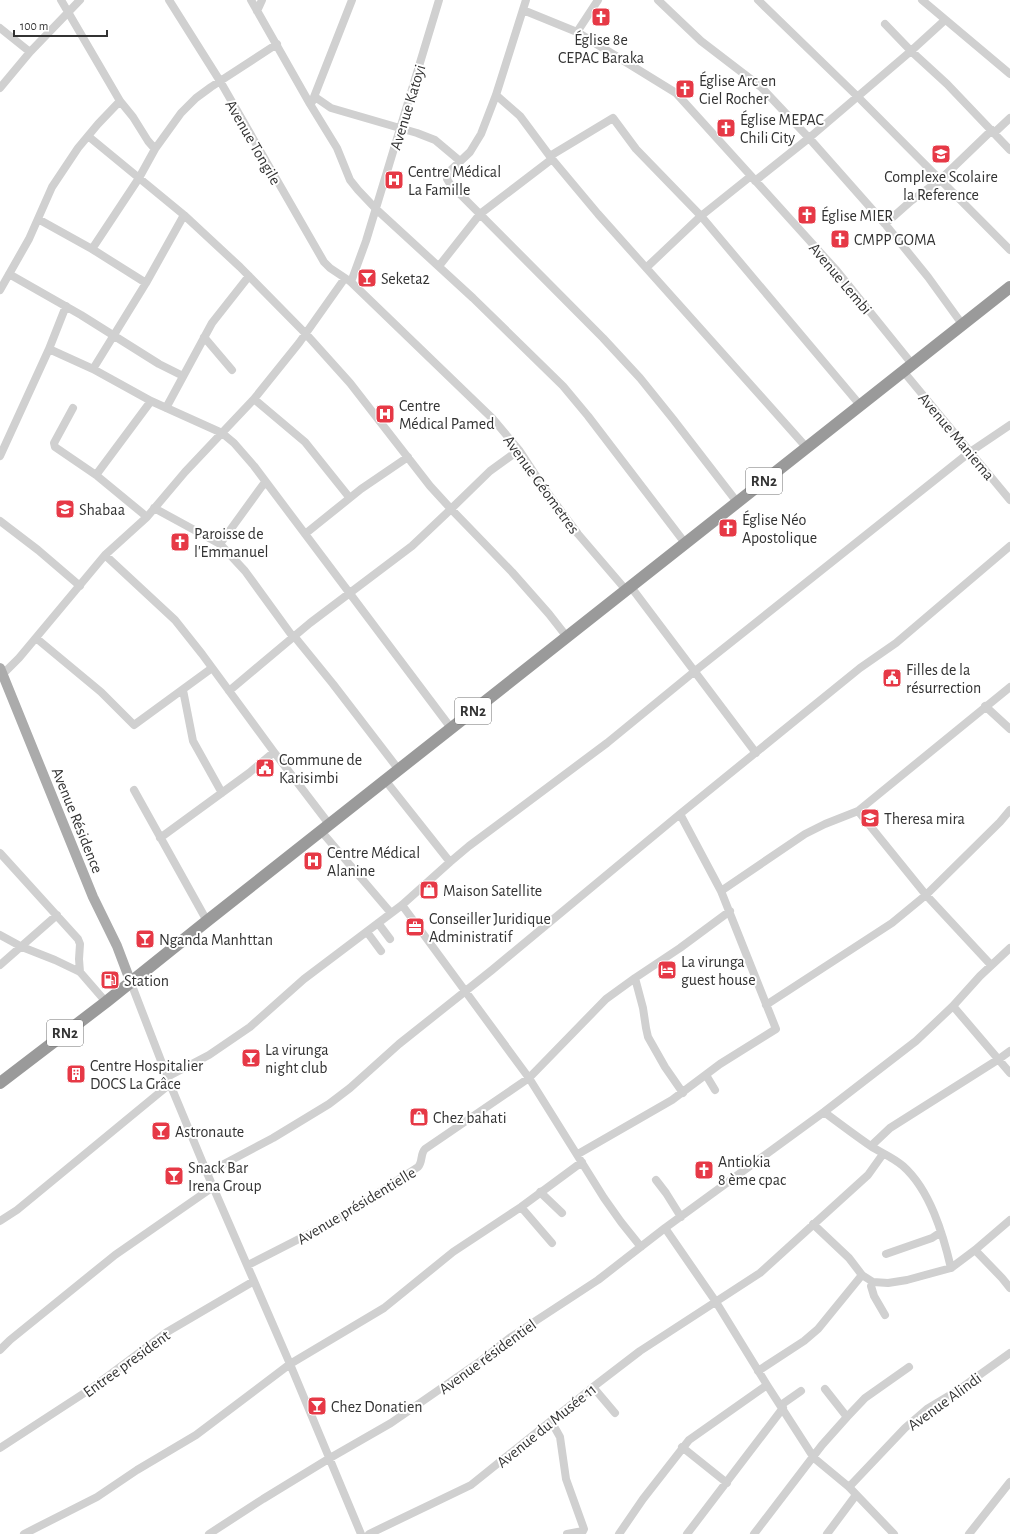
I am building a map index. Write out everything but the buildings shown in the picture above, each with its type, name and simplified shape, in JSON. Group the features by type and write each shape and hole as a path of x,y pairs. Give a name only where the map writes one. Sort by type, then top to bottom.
{"highway":[{"name":"RN2","path":"0,1083 131,983 207,921 962,324 1008,291"}],"main road":[{"name":"Avenue Résidence","path":"1,673 94,896 117,946 131,983"}],"street":[{"path":"61,0 120,102 133,117 148,141 155,149"},
{"path":"0,88 30,52 80,0"},
{"name":"Avenue Tongile","path":"169,0 220,81 324,262 348,280"},
{"path":"251,0 312,100 337,148 350,180 376,209 439,266 563,386 588,416 685,543"},
{"path":"257,11 262,0"},
{"path":"312,100 352,0"},
{"name":"Avenue Katoyi","path":"1,673 36,638 105,556 147,517 185,472 254,398 348,280 366,241 439,0"},
{"path":"526,0 496,95 476,144 470,152 451,170 447,179 450,184 603,338 640,378 737,502"},
{"path":"577,32 598,0"},
{"path":"658,0 706,45 761,87 809,138 885,224 962,324"},
{"path":"758,0 857,96 1010,250"},
{"path":"922,0 1010,74"},
{"name":"Avenue Lembi","path":"523,10 577,32 676,93 837,271 908,368"},
{"path":"647,267 701,216 809,138 945,20"},
{"path":"885,24 911,51 947,84 1010,150"},
{"path":"0,28 30,52"},
{"path":"92,249 139,178 155,149 181,113 196,98 277,44"},
{"path":"496,95 520,116 551,158 598,214 647,267 807,448"},
{"path":"312,100 331,108 435,140 460,161"},
{"path":"1,285 30,239 52,187 88,136 120,102"},
{"path":"439,266 480,214 551,158 613,118 636,149 701,216 860,405"},
{"path":"885,224 911,201 940,180 993,131 1010,118"},
{"path":"88,136 184,215 249,276 306,334 350,383 408,458 451,510 512,572 567,637"},
{"path":"93,369 146,284 184,215"},
{"path":"38,219 92,249 146,284"},
{"path":"9,274 66,306 159,364 183,376"},
{"path":"166,408 204,337 223,307 249,276"},
{"name":"Avenue Géometres","path":"348,280 493,419 519,450 560,510 628,588 694,671 756,753"},
{"path":"0,456 49,348 66,306"},
{"path":"204,337 232,370"},
{"path":"49,348 93,369 151,401 222,433 244,454 266,482 451,728"},
{"name":"Avenue Maniema","path":"908,368 970,452 1010,500"},
{"path":"254,398 305,442 349,498"},
{"path":"96,475 151,401"},
{"path":"73,408 57,435 54,445 96,475 147,517"},
{"path":"0,1221 17,1210 168,1080 209,1055 250,1027 304,979 402,905 450,862 607,743 694,671 970,452 1010,425"},
{"path":"229,692 293,636 412,546 490,471 519,450"},
{"path":"305,534 349,498 408,458"},
{"path":"220,544 266,482"},
{"path":"154,508 220,544 245,571 293,636 333,684 399,770"},
{"path":"0,521 38,550 80,586"},
{"path":"206,1173 273,1138 329,1104 350,1088 399,1044 466,992 680,814 860,668 896,643 1010,546"},
{"path":"105,556 172,616 274,752 325,828 391,913"},
{"path":"36,638 96,687 134,725 212,668"},
{"path":"721,891 805,834 825,824 858,812 927,756 985,706 1010,687"},
{"path":"183,690 193,741 222,793"},
{"path":"985,706 1010,730"},
{"path":"160,838 222,793 274,752"},
{"path":"385,780 450,862"},
{"path":"134,790 207,921"},
{"path":"766,1005 892,923 926,895 1000,822 1010,810"},
{"path":"858,812 926,895 991,965"},
{"path":"24,1534 97,1497 137,1470 170,1452 196,1435 290,1364 384,1308 454,1252 521,1207 580,1158 683,1093 729,1058 776,1029 730,910 680,814"},
{"path":"0,853 78,939 80,944 80,972"},
{"path":"402,905 529,1078 617,1216 641,1247"},
{"name":"Avenue présidentielle","path":"248,1265 338,1219 420,1166 422,1152 425,1149 529,1078 606,999 680,948 730,910"},
{"path":"0,965 57,915"},
{"path":"378,923 390,939"},
{"path":"367,932 381,951"},
{"path":"0,935 80,972 106,1002"},
{"name":"Avenue résidentiel","path":"209,1534 330,1458 391,1423 482,1360 511,1337 598,1280 665,1228 824,1112 916,1041 953,1006 991,965 1010,948"},
{"path":"635,978 643,1008 648,1037 683,1093"},
{"path":"131,983 206,1173 248,1265 362,1534"},
{"path":"953,1006 1010,1073"},
{"path":"871,1146 890,1128 999,1060 1010,1051"},
{"path":"706,1075 715,1090"},
{"path":"824,1112 871,1146 904,1167 915,1181 934,1212 941,1232 950,1268"},
{"name":"Avenue du Musée 11","path":"369,1534 471,1485 592,1387 640,1351 760,1273 868,1175 883,1154"},
{"path":"656,1180 681,1217"},
{"path":"0,1350 10,1340 115,1255 213,1187"},
{"path":"540,1192 562,1213"},
{"path":"521,1207 552,1243"},
{"path":"813,1224 849,1258 862,1275 873,1282 888,1283 907,1280 950,1268 975,1250 1010,1220"},
{"path":"665,1228 716,1302 814,1458 849,1487 894,1534"},
{"path":"886,1254 932,1238 941,1232"},
{"path":"975,1250 1010,1288"},
{"path":"758,1371 804,1341 818,1329 862,1275"},
{"name":"Entree president","path":"0,1448 92,1388 167,1332 254,1281"},
{"path":"873,1282 871,1286 874,1296 885,1315"},
{"name":"Avenue Alindi","path":"849,1487 905,1428 927,1409 957,1391 1010,1353"},
{"path":"754,1534 822,1446 847,1417 865,1398 909,1367"},
{"path":"619,1534 682,1447 697,1434 767,1385"},
{"path":"592,1387 615,1413"},
{"path":"825,1390 847,1417"},
{"path":"687,1534 727,1483 782,1407 801,1391"},
{"path":"551,1421 560,1437 566,1479 584,1529 583,1531 567,1534"},
{"path":"682,1447 727,1483"},
{"path":"969,1534 1010,1482"},
{"path":"827,1534 856,1494"}],"place":[{"name":"Église 8e CEPAC Baraka","path":"601,17"},
{"name":"Église Arc en Ciel Rocher","path":"685,89"},
{"name":"Église MEPAC Chili City","path":"726,128"},
{"name":"Complexe Scolaire la Reference","path":"941,154"},
{"name":"Centre Médical La Famille","path":"394,180"},
{"name":"Église MIER","path":"807,215"},
{"name":"CMPP GOMA","path":"840,239"},
{"name":"Seketa2","path":"367,278"},
{"name":"Centre Médical Pamed","path":"385,414"},
{"name":"Shabaa","path":"65,509"},
{"name":"Église Néo Apostolique","path":"728,528"},
{"name":"Paroisse de l'Emmanuel","path":"180,542"},
{"name":"Filles de la résurrection","path":"892,678"},
{"name":"Commune de Karisimbi","path":"265,768"},
{"name":"Theresa mira","path":"870,818"},
{"name":"Centre Médical Alanine","path":"313,861"},
{"name":"Maison Satellite","path":"429,890"},
{"name":"Conseiller Juridique Administratif","path":"415,927"},
{"name":"Nganda Manhttan","path":"145,939"},
{"name":"La virunga guest house","path":"667,970"},
{"name":"Station","path":"110,980"},
{"name":"La virunga night club","path":"251,1058"},
{"name":"Centre Hospitalier DOCS La Grâce","path":"76,1074"},
{"name":"Chez bahati","path":"419,1117"},
{"name":"Astronaute","path":"161,1131"},
{"name":"Antiokia 8 ème cpac","path":"704,1170"},
{"name":"Snack Bar Irena Group","path":"174,1176"},
{"name":"Chez Donatien","path":"317,1406"}]}
